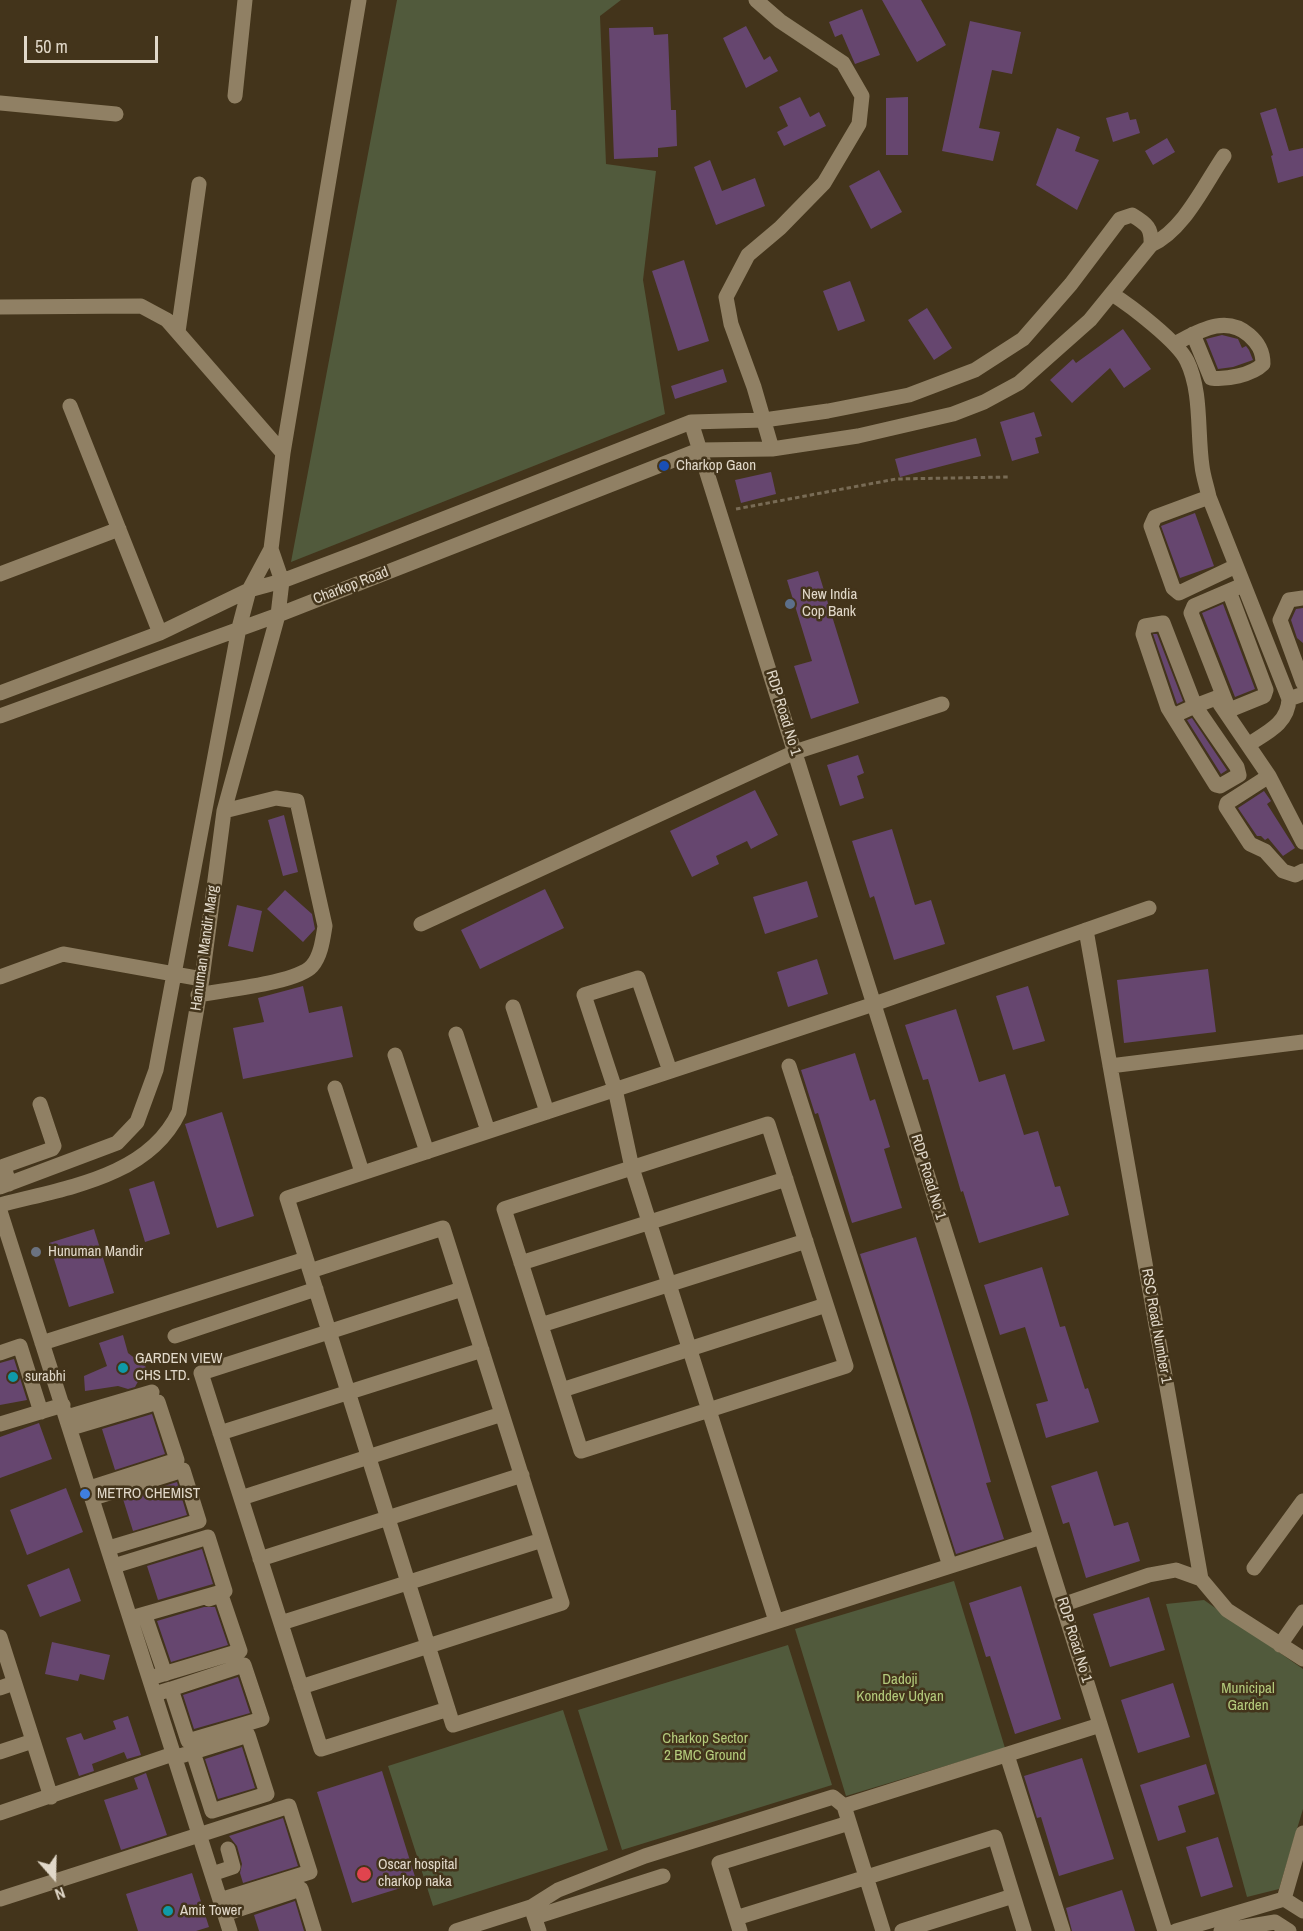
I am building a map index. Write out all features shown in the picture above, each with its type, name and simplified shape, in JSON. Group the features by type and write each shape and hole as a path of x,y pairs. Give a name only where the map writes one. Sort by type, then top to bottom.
{"street":[{"path":"235,96 245,0"},
{"path":"40,1104 54,1146 52,1149 4,1166 5,1186 117,1143 137,1122 156,1070 239,628 249,590 271,549 283,453 359,0"},
{"path":"756,0 780,21 843,63 862,96 859,124 824,183 780,228 748,255 726,297 731,324 772,449"},
{"path":"0,103 116,114"},
{"path":"699,450 772,449 858,436 953,414 984,402 1019,383 1089,320 1151,245 1164,239 1224,156"},
{"path":"178,332 199,184"},
{"name":"Charkop Road","path":"0,693 160,633 249,590 282,581 691,422 764,420 909,395 975,370 1023,339 1071,284 1120,219 1132,215 1147,224 1152,231 1151,245"},
{"path":"1112,294 1129,304 1174,344 1186,359 1193,377 1202,468 1209,497 1236,566 1236,588 1266,690 1264,696 1232,709 1227,705 1191,614 1194,606 1236,588"},
{"path":"0,307 141,306 167,320 283,453"},
{"path":"1174,344 1193,334 1216,325 1239,326 1256,341 1263,354 1263,364 1258,369 1222,379 1211,378 1193,334"},
{"path":"70,406 160,633"},
{"name":"RDP Road No 1","path":"691,422 1165,1931"},
{"name":"Charkop Road","path":"0,716 278,615 699,450"},
{"path":"1209,497 1155,517 1151,526 1173,588 1179,593 1236,566"},
{"path":"0,574 119,529"},
{"path":"271,549 282,581"},
{"name":"Hanuman Mandir Marg","path":"0,1205 98,1179 130,1164 153,1148 171,1130 179,1112 202,979 224,811 278,615 282,581"},
{"path":"1236,588 1296,696 1282,722 1249,744"},
{"path":"1303,598 1289,600 1280,620 1283,636 1303,682"},
{"path":"1163,622 1195,706 1237,767 1239,775 1220,786 1216,785 1173,716 1143,634 1145,626 1163,622"},
{"path":"1173,716 1214,695 1269,776 1303,843"},
{"path":"421,924 795,752 942,704"},
{"path":"1269,776 1227,803 1227,807 1250,844 1265,851 1283,871 1295,875 1303,871"},
{"path":"198,994 297,976 313,966 321,946 325,926 297,801 276,798 224,811"},
{"path":"1041,1537 453,1725 286,1198 874,1004 1149,908"},
{"name":"RSC Road Number 1","path":"1086,930 1201,1579"},
{"path":"0,977 63,954 202,979"},
{"path":"670,1071 638,978 584,995 615,1089 632,1168 776,1621"},
{"path":"513,1007 547,1112"},
{"path":"456,1034 488,1131"},
{"path":"1110,1066 1303,1042"},
{"path":"395,1055 427,1152"},
{"path":"789,1066 950,1566"},
{"path":"335,1088 362,1172"},
{"path":"768,1124 786,1179 846,1366 581,1451 504,1209 768,1124"},
{"path":"521,1263 786,1179"},
{"path":"0,1211 114,1566 157,1676 155,1694 230,1931"},
{"path":"42,1343 443,1228 562,1603 301,1687"},
{"path":"541,1325 806,1240"},
{"path":"448,1708 321,1749 201,1373 462,1289"},
{"path":"175,1336 315,1290"},
{"path":"562,1390 826,1305"},
{"path":"0,1353 20,1346 41,1412"},
{"path":"220,1433 482,1350"},
{"path":"67,1417 152,1392"},
{"path":"0,1424 41,1412 67,1417 158,1402 177,1460 91,1493"},
{"path":"241,1498 502,1414"},
{"path":"91,1493 183,1470 199,1521 109,1548"},
{"path":"260,1559 522,1475"},
{"path":"1254,1568 1303,1501"},
{"path":"114,1566 208,1537 225,1591 136,1620"},
{"path":"281,1623 542,1540"},
{"path":"1062,1605 1149,1575 1176,1570 1201,1579 1227,1610 1303,1659"},
{"path":"136,1620 221,1595 240,1651 157,1676"},
{"path":"1280,1644 1303,1612"},
{"path":"0,1637 7,1685 33,1742 51,1797"},
{"path":"155,1694 244,1665 262,1719 188,1741 171,1689"},
{"path":"844,1806 1100,1725"},
{"path":"0,1813 174,1756 248,1735 267,1794 212,1811 193,1752"},
{"path":"0,1752 33,1742"},
{"path":"1007,1755 1064,1931"},
{"path":"535,1918 558,1890 645,1856 833,1797 844,1806 883,1931"},
{"path":"0,1899 289,1806 310,1872 222,1907"},
{"path":"849,1822 719,1863 738,1924 866,1877 995,1837 1024,1931"},
{"path":"1284,1899 1303,1833"},
{"path":"212,1874 233,1867 228,1849"},
{"path":"456,1931 535,1918 663,1876"},
{"path":"222,1907 301,1889 314,1931"},
{"path":"902,1931 1013,1896"},
{"path":"1176,1931 1284,1899 1303,1911"},
{"path":"1221,1931 1275,1922 1289,1931"}],"path":[{"path":"720,512 896,479 1008,477"}],"green space":[{"path":"397,0 621,0 600,16 606,164 656,171 643,280 665,414 291,562"},
{"name":"Dadoji Konddev Udyan","path":"954,1581 1005,1748 846,1796 795,1629"},
{"name":"Municipal Garden","path":"1204,1600 1303,1669 1303,1809 1279,1889 1247,1897 1166,1604"},
{"name":"Charkop Sector 2 BMC Ground","path":"788,1645 832,1785 622,1850 578,1710"},
{"path":"563,1710 608,1850 433,1906 388,1766"}],"building":[{"path":"882,0 921,0 946,45 917,62"},
{"path":"862,9 880,55 855,64 842,34 835,37 829,22"},
{"path":"970,21 1021,32 1012,74 992,70 979,128 1000,132 993,161 942,151"},
{"path":"746,26 764,60 770,56 778,71 746,88 723,38"},
{"path":"653,27 654,35 668,34 671,110 676,110 677,146 658,148 658,157 614,159 609,28"},
{"path":"800,97 810,117 819,112 826,126 784,146 777,132 788,126 779,107"},
{"path":"908,97 908,155 886,155 886,98"},
{"path":"1276,108 1289,151 1303,148 1303,176 1278,183 1271,156 1273,155 1260,113"},
{"path":"1128,112 1130,120 1136,119 1140,133 1113,142 1106,118"},
{"path":"1057,128 1080,137 1075,151 1099,160 1077,210 1036,185"},
{"path":"1167,138 1175,152 1153,165 1145,151"},
{"path":"710,160 722,191 755,178 765,206 716,225 694,167"},
{"path":"879,170 902,212 871,229 849,186"},
{"path":"684,260 709,341 678,351 652,271"},
{"path":"850,281 865,321 838,331 823,291"},
{"path":"927,308 952,348 934,360 908,320"},
{"path":"1123,329 1151,369 1124,388 1110,368 1072,403 1050,380 1073,359 1076,363"},
{"path":"1222,335 1238,339 1242,348 1246,346 1249,350 1253,360 1218,369 1206,339"},
{"path":"723,369 727,382 675,399 671,386"},
{"path":"1034,412 1042,436 1035,438 1039,453 1012,461 1000,422"},
{"path":"976,438 981,456 900,477 895,459"},
{"path":"771,472 776,494 741,503 735,480"},
{"path":"1195,513 1214,566 1180,578 1161,526"},
{"path":"818,571 859,703 811,719 794,666 812,661 787,580"},
{"path":"1223,604 1255,689 1235,697 1202,613"},
{"path":"1303,608 1303,643 1297,638 1291,620 1296,609"},
{"path":"1153,634 1157,634 1183,701 1177,704"},
{"path":"1192,718 1227,770 1221,774 1187,720"},
{"path":"858,755 864,773 857,776 864,798 840,806 827,765"},
{"path":"755,790 778,835 751,849 747,841 716,856 719,864 692,877 670,831"},
{"path":"1264,791 1271,801 1267,804 1295,848 1283,856 1268,838 1265,840 1257,836 1238,808"},
{"path":"284,815 298,872 283,876 268,820"},
{"path":"892,829 915,905 931,900 945,944 894,960 874,896 870,898 852,841"},
{"path":"807,881 818,917 765,934 753,897"},
{"path":"545,889 564,928 480,969 461,930"},
{"path":"285,890 312,914 315,929 303,942 267,909"},
{"path":"237,905 262,911 253,952 228,946"},
{"path":"817,959 828,994 788,1007 777,972"},
{"path":"1208,969 1216,1032 1124,1043 1117,980"},
{"path":"303,986 309,1013 342,1006 353,1057 243,1079 233,1028 264,1022 258,998"},
{"path":"1028,986 1045,1041 1013,1050 996,996"},
{"path":"956,1009 979,1082 1005,1074 1024,1135 1038,1131 1055,1187 1060,1186 1069,1215 979,1243 963,1191 961,1192 928,1079 923,1080 905,1025"},
{"path":"855,1053 870,1101 875,1099 890,1147 884,1149 902,1208 852,1223 818,1113 815,1114 801,1070"},
{"path":"222,1112 254,1216 217,1228 185,1124"},
{"path":"154,1181 170,1234 145,1242 129,1189"},
{"path":"94,1229 114,1293 69,1307 49,1243"},
{"path":"916,1237 991,1482 986,1483 1004,1539 956,1554 860,1254"},
{"path":"1042,1267 1060,1327 1065,1326 1085,1389 1088,1388 1099,1422 1046,1438 1036,1404 1048,1401 1025,1327 1000,1335 984,1285"},
{"name":"GARDEN VIEW CHS LTD.","path":"123,1335 128,1353 146,1367 135,1387 128,1389 118,1386 85,1391 84,1376 107,1366 99,1343"},
{"name":"surabhi","path":"14,1359 27,1400 0,1405 0,1363"},
{"path":"152,1414 165,1454 115,1470 102,1429"},
{"path":"39,1423 52,1459 0,1478 0,1437"},
{"path":"1097,1471 1114,1526 1128,1522 1140,1561 1086,1578 1069,1522 1063,1524 1051,1486"},
{"path":"177,1482 187,1515 133,1531 123,1499"},
{"path":"66,1488 83,1532 27,1555 10,1510"},
{"path":"202,1549 213,1584 158,1600 147,1566"},
{"path":"69,1568 81,1601 40,1617 27,1585"},
{"path":"1021,1586 1061,1719 1015,1734 990,1656 986,1657 969,1603"},
{"path":"1149,1597 1165,1650 1110,1667 1093,1614"},
{"path":"204,1607 215,1607 228,1645 171,1662 157,1621"},
{"path":"52,1642 110,1655 104,1680 80,1674 78,1681 45,1674"},
{"path":"238,1677 250,1713 194,1729 183,1695"},
{"path":"1173,1683 1190,1737 1138,1753 1121,1700"},
{"path":"128,1716 141,1755 127,1759 124,1752 92,1764 94,1771 79,1776 66,1738 81,1733 84,1740 116,1729 113,1721"},
{"path":"242,1747 255,1788 218,1799 205,1759"},
{"path":"1082,1758 1114,1859 1059,1876 1041,1817 1037,1818 1024,1776"},
{"path":"1206,1764 1215,1794 1178,1806 1186,1832 1158,1841 1140,1785"},
{"path":"382,1771 417,1883 352,1903 317,1792"},
{"path":"146,1773 167,1835 121,1850 104,1800 138,1789 134,1778"},
{"path":"283,1818 298,1866 243,1883 240,1873 242,1864 237,1846 229,1836"},
{"path":"1218,1837 1233,1887 1201,1897 1186,1847"},
{"name":"Amit Tower","path":"192,1873 209,1927 196,1931 138,1931 126,1894"},
{"path":"1122,1890 1135,1931 1072,1931 1066,1908"},
{"path":"295,1901 304,1931 259,1931 254,1915"}],"place":[{"name":"Charkop Gaon","path":"664,466"},
{"name":"New India Cop Bank","path":"790,604"},
{"name":"Hunuman Mandir","path":"36,1252"},
{"name":"GARDEN VIEW CHS LTD.","path":"123,1368"},
{"name":"surabhi","path":"13,1377"},
{"name":"METRO CHEMIST","path":"85,1494"},
{"name":"Oscar hospital charkop naka","path":"364,1874"},
{"name":"Amit Tower","path":"168,1911"}]}
